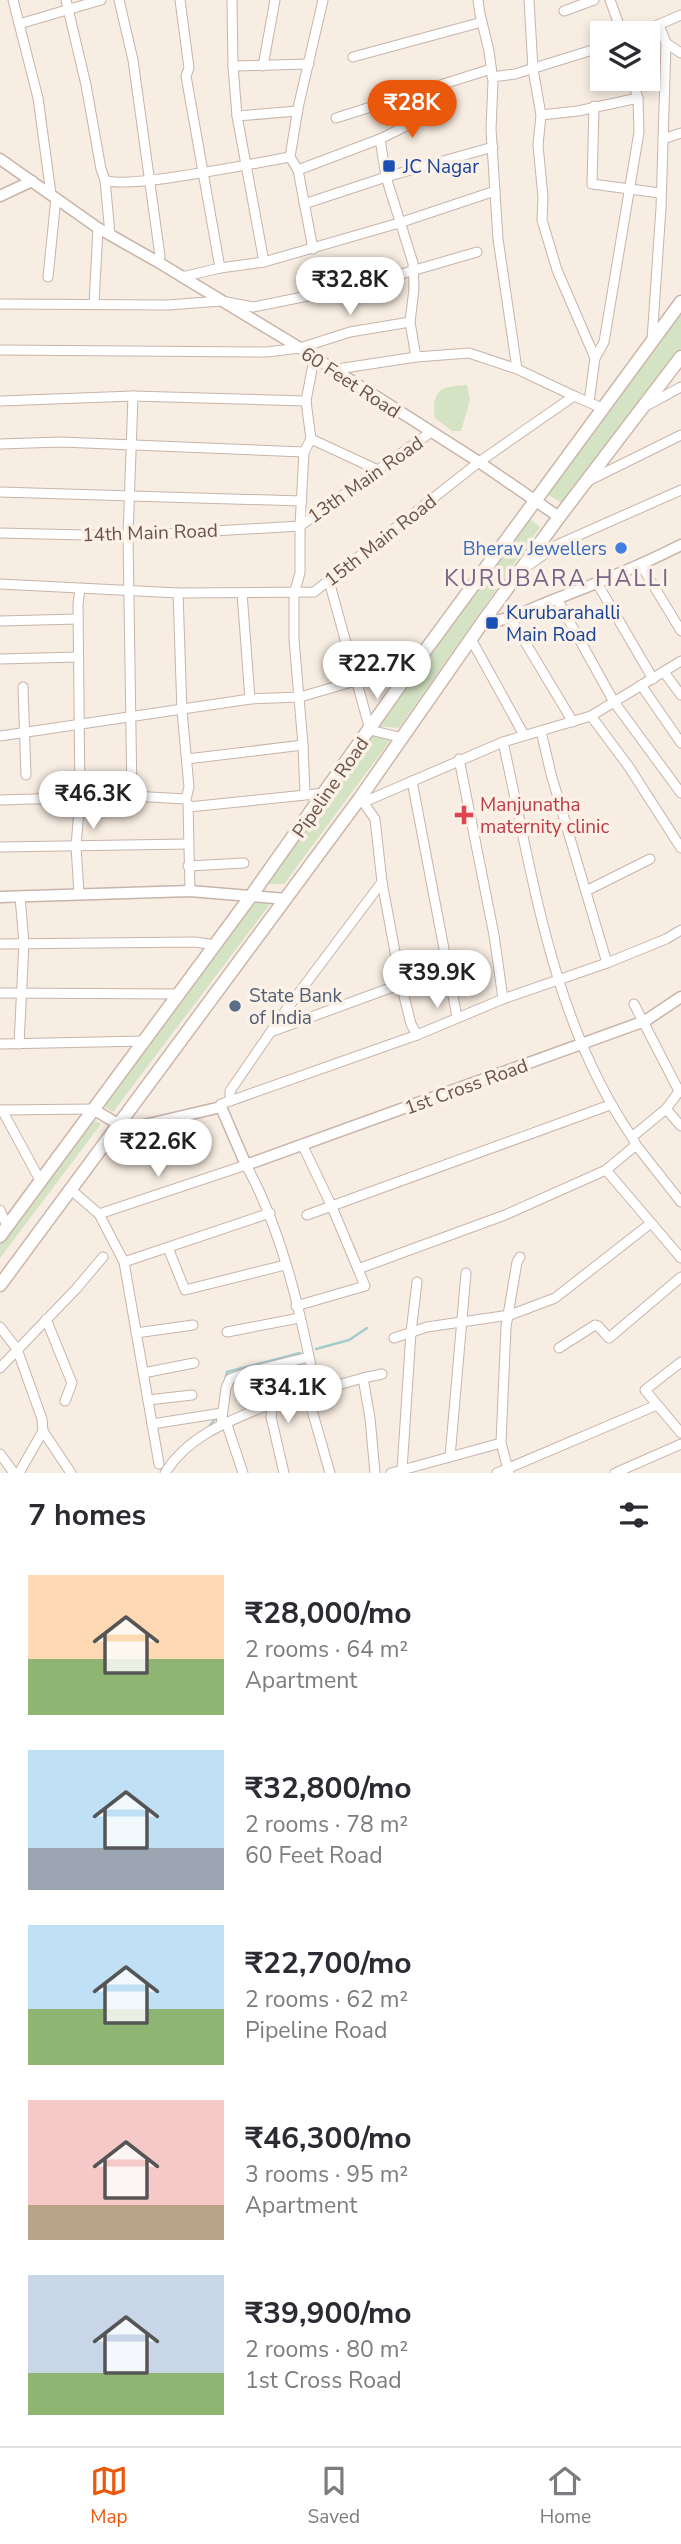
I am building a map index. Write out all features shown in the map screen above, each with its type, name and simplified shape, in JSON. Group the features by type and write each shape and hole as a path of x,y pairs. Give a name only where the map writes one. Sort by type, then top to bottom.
{"main road":[{"name":"Pipeline Road","path":"4,1231 180,994 408,674 681,302"},
{"name":"Pipeline Road","path":"0,1285 362,800 471,639 585,482 681,357"}],"street":[{"path":"13,0 38,98 53,196 48,277"},
{"path":"66,0 86,85 101,169 106,180 110,234"},
{"path":"19,24 101,0"},
{"path":"119,0 132,60 160,256 158,262"},
{"path":"180,0 189,68 186,76 220,268"},
{"path":"232,0 237,116 264,262"},
{"path":"263,66 275,0"},
{"path":"313,249 298,170 290,157 323,0"},
{"path":"478,0 489,51 498,239 517,369"},
{"path":"529,0 533,69 541,115 538,145 543,197 542,220 557,270 595,358"},
{"path":"564,11 594,0"},
{"path":"610,0 618,21"},
{"path":"660,25 681,15"},
{"path":"353,57 482,22"},
{"path":"652,340 666,43 660,28"},
{"path":"666,43 681,53"},
{"path":"336,118 491,73 515,74 590,51"},
{"path":"233,66 309,64"},
{"path":"589,402 595,358 604,342 639,132 636,91"},
{"path":"541,115 578,111 638,98"},
{"path":"594,106 592,184 628,191 660,193"},
{"path":"237,116 298,111"},
{"path":"298,170 380,139 430,114"},
{"path":"663,139 681,134"},
{"path":"380,139 386,177 413,271 410,322 416,357"},
{"path":"304,204 386,177 493,147"},
{"path":"106,180 111,183 149,180 290,157"},
{"name":"60 Feet Road","path":"0,159 98,228 300,348 479,462 559,517"},
{"path":"0,197 32,181"},
{"path":"182,276 264,262 313,249 495,191"},
{"path":"94,304 98,228"},
{"path":"0,304 168,305 221,301 253,307 367,284 478,252"},
{"path":"0,350 267,352 300,348 350,332 410,322"},
{"path":"331,370 416,357 469,353 517,369 602,408"},
{"path":"305,794 294,639 295,594 300,573 304,452 311,439 306,401 314,359"},
{"path":"641,409 681,387"},
{"path":"0,401 133,396 306,401"},
{"path":"132,796 128,536 133,396"},
{"name":"15th Main Road","path":"0,584 129,591 141,589 178,593 314,592 479,462 574,396"},
{"name":"13th Main Road","path":"300,526 431,432"},
{"path":"585,482 681,435"},
{"path":"311,439 378,470"},
{"path":"0,444 61,442 304,452"},
{"path":"522,569 559,544 681,490"},
{"path":"0,492 302,501"},
{"name":"14th Main Road","path":"0,533 128,536 300,526"},
{"path":"482,624 510,617 597,583 641,565 681,544"},
{"path":"641,565 681,631"},
{"path":"329,581 370,730 403,738"},
{"path":"597,583 653,679"},
{"path":"79,894 76,846 80,798 80,589"},
{"path":"178,593 181,711 189,787 187,844 190,891"},
{"path":"242,593 250,699"},
{"path":"557,599 614,702 681,793"},
{"path":"510,617 573,722"},
{"path":"0,621 78,620"},
{"path":"471,639 524,735"},
{"path":"0,659 78,657"},
{"path":"416,1035 401,984 382,883 374,819 362,800 503,742 591,716 681,661"},
{"path":"664,672 681,695"},
{"path":"0,736 250,699 300,696 355,681 408,674"},
{"path":"641,685 681,743"},
{"path":"23,687 26,775"},
{"path":"591,716 629,767 681,848"},
{"path":"541,731 551,774 607,963"},
{"path":"503,742 557,980 610,1105 681,1202"},
{"path":"187,759 303,745"},
{"path":"459,759 494,934 503,999"},
{"path":"412,781 457,1017"},
{"path":"0,800 132,796 187,803 325,793"},
{"path":"0,847 187,844"},
{"path":"586,891 650,859"},
{"path":"188,866 244,863"},
{"path":"330,1473 312,1392 309,1357 285,1265 270,1213 246,1165 225,1104 230,1091 272,1031 382,883"},
{"path":"0,897 190,891 286,899"},
{"path":"19,1044 24,943 20,897"},
{"path":"41,1182 1,1110 93,1109 118,1124 140,1126 225,1104 416,1035 503,999 607,963 666,939 681,930"},
{"path":"0,944 195,942 215,945"},
{"path":"272,1031 401,984"},
{"path":"0,993 180,994"},
{"name":"1st Cross Road","path":"246,1165 645,1021 681,997"},
{"path":"359,1269 505,1215 606,1170 666,1109 680,1090 634,1004"},
{"path":"0,1044 145,1041"},
{"path":"307,1215 610,1105"},
{"path":"666,1109 681,1126"},
{"path":"296,1306 365,1286 302,1144"},
{"path":"99,1214 246,1165"},
{"path":"606,1170 681,1258"},
{"path":"70,1189 99,1214 124,1262 159,1464"},
{"path":"0,1210 4,1231"},
{"path":"124,1262 270,1213"},
{"path":"394,1338 463,1321 510,1315 555,1298 651,1223"},
{"path":"168,1248 185,1290 285,1265"},
{"path":"0,1368 103,1256"},
{"path":"508,1471 501,1443 506,1327 520,1257"},
{"path":"450,1457 466,1273"},
{"path":"559,1348 595,1325 609,1338 681,1277"},
{"path":"402,1470 417,1282"},
{"path":"226,1332 299,1318"},
{"path":"46,1319 72,1383 65,1401"},
{"path":"136,1333 193,1325"},
{"path":"0,1327 17,1349 42,1419 43,1431 71,1473"},
{"path":"243,1473 223,1420 226,1388 230,1379 309,1357"},
{"path":"681,1362 645,1390 681,1433"},
{"path":"143,1373 194,1363"},
{"path":"152,1424 223,1420 272,1403 382,1374"},
{"path":"363,1378 375,1473"},
{"path":"148,1400 192,1395"},
{"path":"272,1403 271,1417 284,1473"},
{"path":"497,1473 508,1471 657,1405"},
{"path":"165,1473 179,1452 223,1420"},
{"path":"0,1454 17,1473 43,1431"},
{"path":"391,1473 501,1443"},
{"path":"615,1473 681,1444"}],"green space":[{"path":"681,313 681,348 564,504 546,494"},
{"path":"467,385 470,400 461,431 452,431 435,418 435,401 444,388"},
{"path":"529,518 540,527 399,728 375,726"},
{"path":"371,733 392,738 284,884 265,884"},
{"path":"255,899 274,899 113,1112 102,1105"},
{"path":"94,1120 101,1124 0,1258 0,1244"}],"waterway":[{"path":"316,1349 349,1340 367,1328"},
{"path":"225,1381 227,1372 300,1353"},
{"path":"207,1429 216,1418"}],"place":[{"name":"JC Nagar","path":"389,166"},
{"name":"Bherav Jewellers","path":"621,548"},
{"name":"Kurubarahalli Main Road","path":"492,623"},
{"name":"Manjunatha maternity clinic","path":"464,815"},
{"name":"State Bank of India","path":"235,1006"}],"district":[{"name":"KURUBARA HALLI","path":"557,578"}]}
